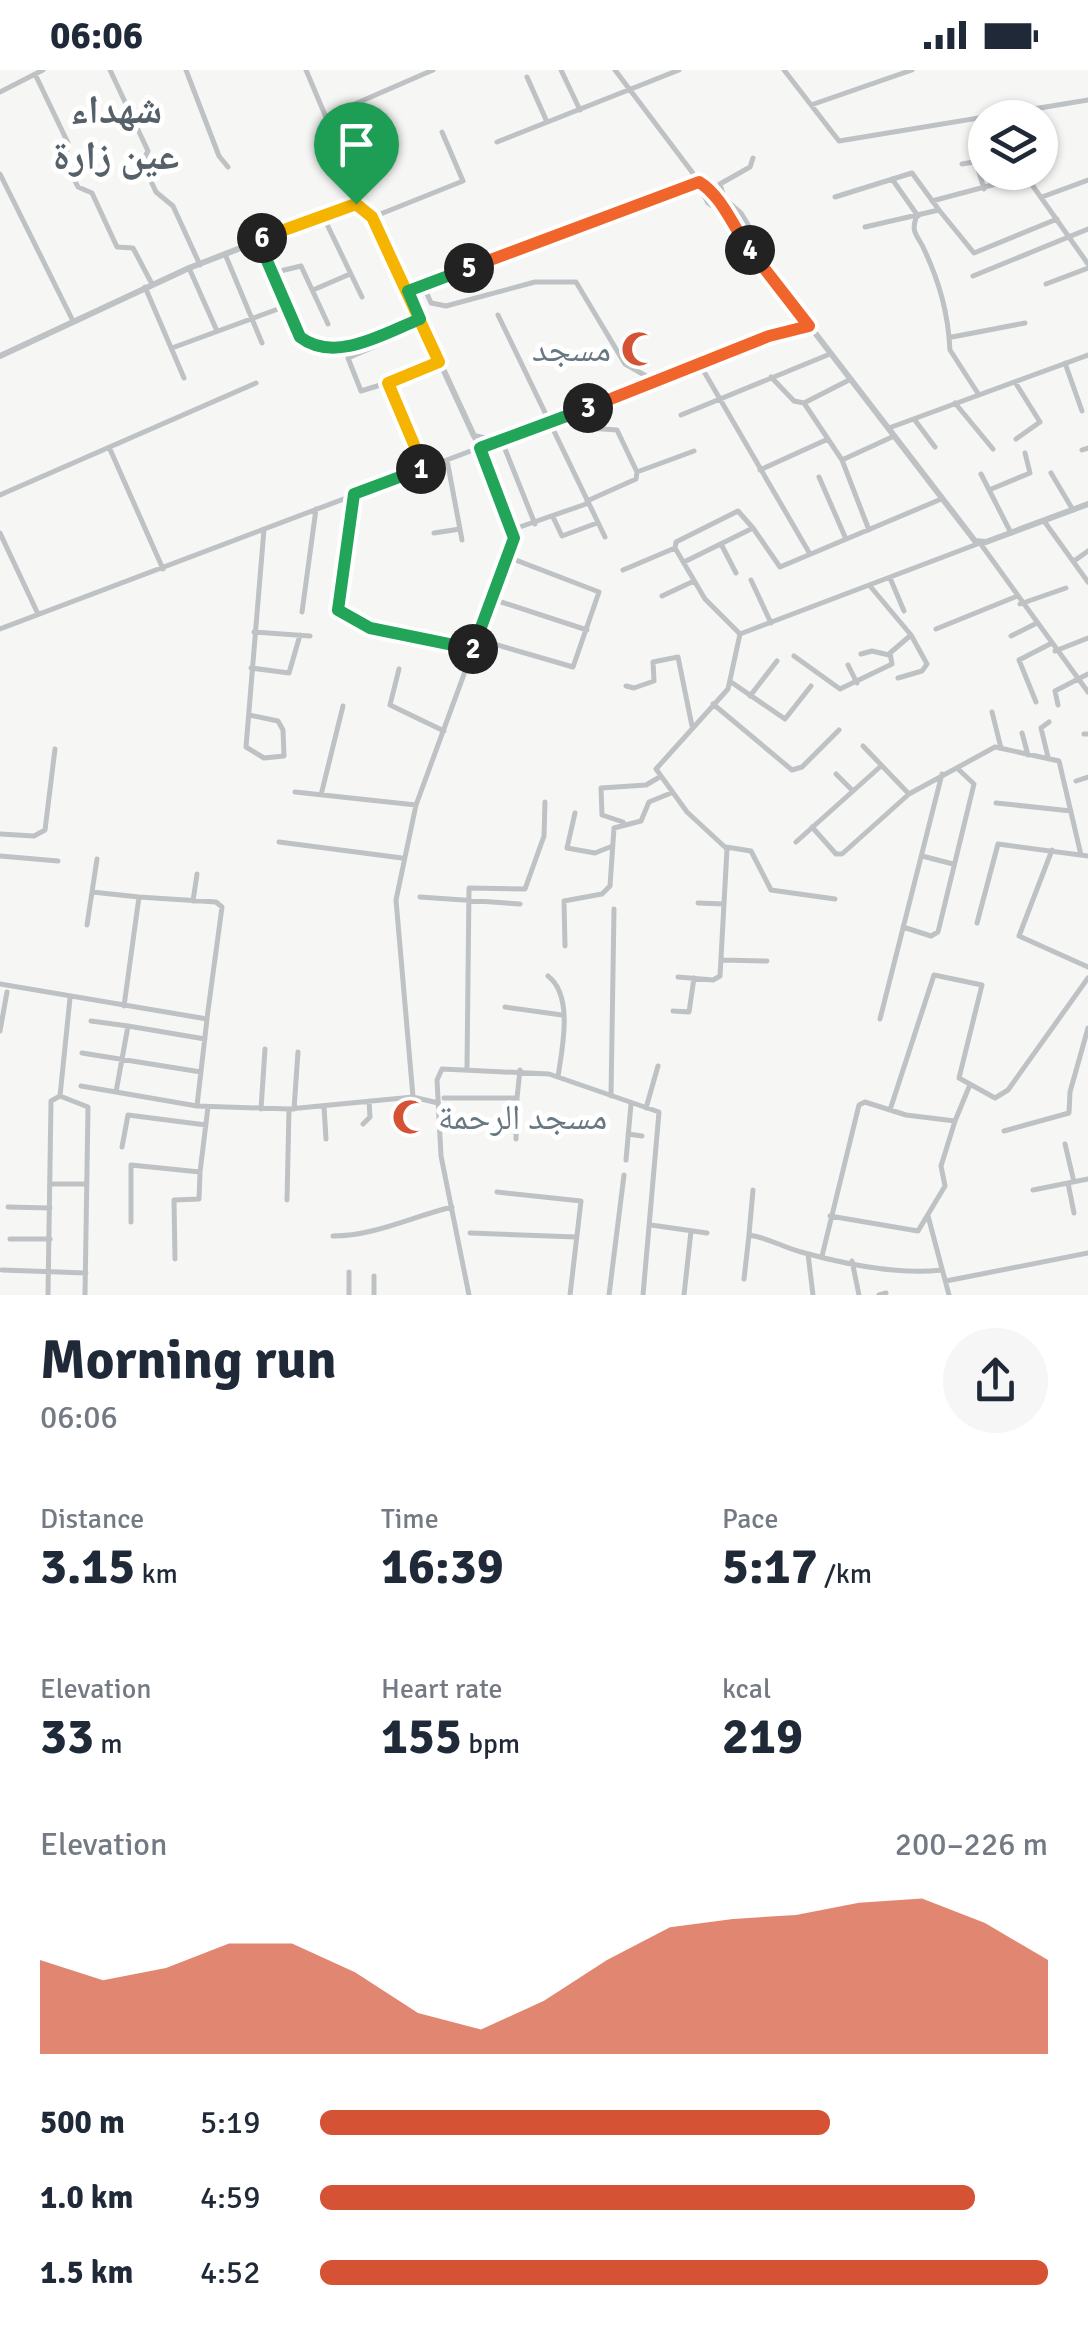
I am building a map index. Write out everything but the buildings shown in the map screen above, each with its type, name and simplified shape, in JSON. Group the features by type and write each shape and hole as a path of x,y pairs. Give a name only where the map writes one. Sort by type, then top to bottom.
{"street":[{"path":"0,92 43,70"},
{"path":"110,70 148,151 142,162 156,192 173,206 200,264"},
{"path":"186,70 219,156 228,167"},
{"path":"306,70 364,207 408,291 513,529 508,557 416,805 402,858 396,900 413,1097"},
{"path":"327,116 433,70"},
{"path":"562,70 580,110"},
{"path":"614,70 699,182 708,203 723,212"},
{"path":"497,142 679,70"},
{"path":"784,70 842,141 1088,100"},
{"path":"810,105 912,70"},
{"path":"35,74 68,143 65,162 78,187 92,193 117,248 133,248 184,378"},
{"path":"527,78 547,122"},
{"path":"372,217 464,181 442,132"},
{"path":"753,158 750,168 720,184 724,198 742,212 764,251 759,261"},
{"path":"962,164 968,163"},
{"path":"835,197 912,173 974,253 1057,218"},
{"path":"0,174 73,322"},
{"path":"892,179 918,216"},
{"path":"1042,198 1088,180"},
{"path":"699,182 714,191 723,212 759,261 940,500 980,543 1020,604 1088,692"},
{"path":"408,291 699,182"},
{"path":"932,201 980,190"},
{"path":"1036,190 1088,266 1046,284"},
{"path":"0,356 189,268 322,214 353,204 364,207"},
{"path":"864,227 939,210"},
{"path":"322,214 362,297"},
{"path":"918,216 913,230 946,299 944,313 950,350 979,395"},
{"path":"973,276 1088,229"},
{"path":"258,240 304,340 330,347 355,345 421,322"},
{"path":"225,254 262,343"},
{"path":"272,273 298,264 328,324"},
{"path":"189,268 217,330"},
{"path":"313,290 350,274"},
{"path":"423,286 431,303 446,306 535,282 576,282 625,364 655,381"},
{"path":"172,348 286,306"},
{"path":"498,315 605,537"},
{"path":"421,322 348,358 361,391 439,362"},
{"path":"950,337 967,338 990,328 1025,323"},
{"path":"0,630 699,363 809,326"},
{"path":"681,415 718,396 830,354"},
{"path":"886,429 1088,355"},
{"path":"699,363 810,554"},
{"path":"1064,364 1082,412"},
{"path":"771,377 788,397 804,403 842,460 869,530"},
{"path":"804,403 849,380"},
{"path":"1015,382 1040,422 1016,439"},
{"path":"0,495 256,383"},
{"path":"388,383 424,468"},
{"path":"956,404 993,449"},
{"path":"513,529 553,518 636,478 637,472 617,430 588,428 581,410"},
{"path":"914,419 934,447"},
{"path":"474,436 499,440"},
{"path":"842,460 892,437"},
{"path":"760,470 828,439"},
{"path":"499,440 535,524"},
{"path":"109,447 163,569"},
{"path":"637,472 694,451"},
{"path":"989,490 1030,473 1024,454"},
{"path":"447,460 462,540"},
{"path":"1051,473 1072,510"},
{"path":"981,474 1011,533"},
{"path":"819,477 846,539"},
{"path":"354,494 339,613 370,628 474,649"},
{"path":"740,634 694,581 676,542 738,511 778,567 940,500"},
{"path":"740,634 1088,505"},
{"path":"302,612 316,509"},
{"path":"553,518 562,536 597,523"},
{"path":"1044,521 1088,582"},
{"path":"684,562 753,528"},
{"path":"249,715 278,721 284,756 264,758 246,747 264,529"},
{"path":"434,534 460,529"},
{"path":"0,533 38,614"},
{"path":"721,544 736,572"},
{"path":"623,570 676,548"},
{"path":"1073,561 1088,551"},
{"path":"477,639 567,668 573,667 587,630 599,597 594,587 508,557"},
{"path":"890,578 904,611"},
{"path":"751,580 771,623"},
{"path":"662,596 694,581"},
{"path":"870,586 912,635 928,664 922,672 898,678"},
{"path":"1020,604 1066,588"},
{"path":"936,629 1015,596"},
{"path":"492,599 587,630"},
{"path":"1011,636 1036,624"},
{"path":"254,632 310,636"},
{"path":"740,634 731,682 657,766 658,778 726,847 751,851 771,890 835,899"},
{"path":"251,668 289,673 300,635"},
{"path":"889,655 912,635"},
{"path":"1056,651 1088,638"},
{"path":"1036,702 1018,660 1050,644"},
{"path":"861,654 872,651 889,655"},
{"path":"794,656 840,689 892,664 889,655"},
{"path":"626,686 650,684 654,681 653,662 677,656 692,727"},
{"path":"750,696 776,661"},
{"path":"848,665 857,683"},
{"path":"399,669 390,705 444,731"},
{"path":"1058,705 1053,693 1088,674"},
{"path":"731,682 784,720 811,686"},
{"path":"713,704 792,770 802,768 839,730"},
{"path":"321,794 342,706"},
{"path":"992,712 1002,748"},
{"path":"1048,757 1041,728 1049,722"},
{"path":"1022,734 1028,755"},
{"path":"863,746 909,794"},
{"path":"812,827 840,854 909,794 989,748 1048,757 1060,763 1085,855 998,844 976,923"},
{"path":"0,834 34,836 45,830 56,749"},
{"path":"796,842 881,766"},
{"path":"904,926 936,936 974,784 956,766"},
{"path":"836,774 852,790"},
{"path":"880,1018 942,774"},
{"path":"1076,781 1088,777"},
{"path":"658,778 646,785 601,788 602,816 641,821 649,802 671,793"},
{"path":"295,792 416,805"},
{"path":"467,1067 468,900 472,887 525,890 544,836 545,802"},
{"path":"996,803 1071,812"},
{"path":"575,813 567,848 595,853 611,844"},
{"path":"564,946 564,901 606,892 614,828 626,822"},
{"path":"279,842 402,858"},
{"path":"678,977 719,978 726,847"},
{"path":"1052,850 1019,937 1088,967"},
{"path":"0,856 58,861"},
{"path":"922,856 953,864"},
{"path":"87,925 97,859"},
{"path":"193,901 197,874"},
{"path":"92,892 216,902 222,907 198,1106"},
{"path":"124,1006 139,897"},
{"path":"420,897 520,904"},
{"path":"698,902 724,904"},
{"path":"611,1096 614,910"},
{"path":"722,960 767,961"},
{"path":"548,976 557,986 562,1015 558,1076"},
{"path":"890,1110 928,983 934,976 982,984 960,1082 995,1098 1004,1094 1088,978"},
{"path":"673,1011 689,1012 694,978"},
{"path":"0,984 207,1019"},
{"path":"0,1031 7,992"},
{"path":"60,1096 70,998"},
{"path":"505,1007 562,1015"},
{"path":"91,1020 205,1039"},
{"path":"116,1092 128,1026"},
{"path":"1004,1131 1069,1113 1070,1092 1088,1028"},
{"path":"261,1109 265,1049"},
{"path":"287,1200 298,1052"},
{"path":"82,1053 201,1072"},
{"path":"646,1108 658,1066"},
{"path":"469,1295 441,1156 438,1071 467,1067 558,1076 660,1113 642,1295"},
{"path":"516,1139 520,1070"},
{"path":"81,1086 208,1108 292,1109 413,1097 517,1098"},
{"path":"830,1216 918,1231 945,1186 942,1166 970,1087"},
{"path":"48,1295 51,1101 60,1096"},
{"path":"60,1096 88,1107 86,1295"},
{"path":"363,1124 370,1117 369,1101"},
{"path":"822,1256 859,1105 865,1102 955,1121"},
{"path":"626,1160 631,1104"},
{"path":"324,1106 326,1139"},
{"path":"175,1260 174,1200 199,1199 208,1108"},
{"path":"122,1147 128,1115 206,1125"},
{"path":"628,1134 642,1136"},
{"path":"1066,1144 1074,1213"},
{"path":"131,1222 134,1164 200,1172"},
{"path":"609,1295 624,1175"},
{"path":"1033,1190 1088,1179"},
{"path":"51,1184 87,1184"},
{"path":"744,1278 753,1190"},
{"path":"496,1192 578,1200 570,1295"},
{"path":"332,1236 370,1235 387,1224 452,1206"},
{"path":"8,1208 50,1208"},
{"path":"928,1216 949,1295"},
{"path":"650,1225 707,1233"},
{"path":"684,1295 690,1231"},
{"path":"470,1233 576,1237"},
{"path":"749,1235 777,1240 808,1254 895,1270 942,1270"},
{"path":"10,1239 50,1240"},
{"path":"946,1282 1088,1253"},
{"path":"808,1254 813,1295"},
{"path":"852,1261 859,1295"},
{"path":"2,1270 86,1273"},
{"path":"349,1272 350,1295"},
{"path":"374,1276 374,1295"}],"place":[{"name":"مسجد","path":"639,349"},
{"name":"مسجد الرحمة","path":"410,1117"}],"district":[{"name":"شهداء عين زارة","path":"116,133"}],"route":[{"path":"356,204 258,240 300,337 312,344 343,348 420,319 408,291 699,182 714,191 723,212 809,326 769,336 480,448 512,524 514,538 474,649 370,628 361,620 342,616 338,610 354,494 424,468 388,383 439,362 412,299 372,217 366,208 356,204"}]}
